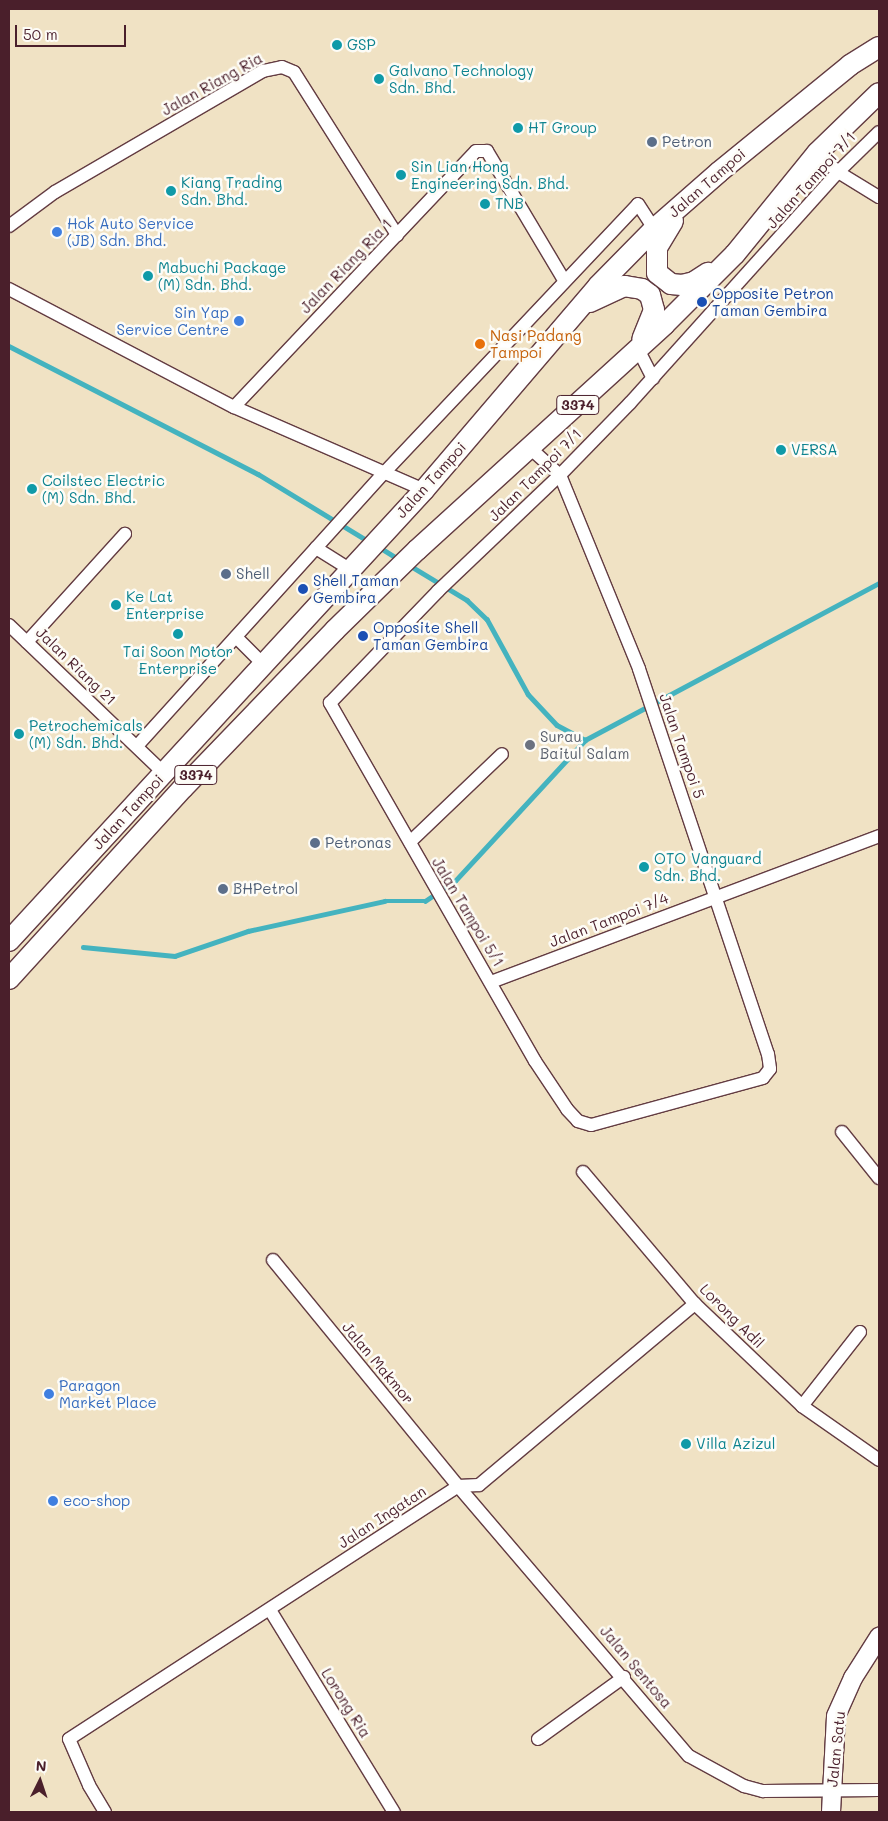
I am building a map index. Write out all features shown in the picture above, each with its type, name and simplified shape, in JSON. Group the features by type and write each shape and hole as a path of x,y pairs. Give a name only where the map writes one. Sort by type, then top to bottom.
{"main road":[{"name":"Jalan Tampoi","path":"9,941 424,490 582,306 654,229 801,104 879,47"},
{"name":"Jalan Tampoi","path":"9,979 190,781 334,630 417,550 635,353 735,254 817,153 879,93"},
{"path":"688,199 657,248 657,273 671,284 694,282 735,254"},
{"path":"582,306 624,286 642,289 650,295 654,301 653,316 635,353"}],"street":[{"name":"Jalan Riang Ria","path":"9,226 55,192 221,95 263,71 282,67 294,72 397,235"},
{"name":"Jalan Tampoi 7/1","path":"330,703 438,592 560,475 653,378 838,172 879,132"},
{"name":"Jalan Riang Ria 1","path":"234,407 476,150 482,149 486,151 564,280"},
{"path":"817,153 838,172 879,197"},
{"path":"136,746 383,474 564,280 638,204 654,229"},
{"path":"9,289 234,407 316,440 383,474 424,490"},
{"path":"635,353 653,378"},
{"name":"Jalan Tampoi 5","path":"531,449 560,475 646,690 768,1054 770,1069 763,1078 591,1125"},
{"path":"27,642 125,534"},
{"path":"316,548 351,570"},
{"name":"Jalan Riang 21","path":"9,625 164,773"},
{"path":"236,637 264,664"},
{"name":"Jalan Tampoi 5/1","path":"330,703 453,919 567,1109 578,1122 591,1125"},
{"path":"411,847 502,754"},
{"name":"Jalan Tampoi 7/4","path":"491,982 879,836"},
{"path":"842,1132 879,1178"},
{"name":"Lorong Adil","path":"583,1172 695,1304 802,1406 879,1460"},
{"name":"Jalan Makmor","path":"273,1260 458,1486"},
{"name":"Jalan Ingatan","path":"105,1812 89,1785 69,1739 458,1486 479,1485 695,1304"},
{"path":"802,1406 860,1332"},
{"name":"Jalan Sentosa","path":"458,1486 624,1677 689,1756 715,1773 744,1786 763,1791 879,1790"},
{"name":"Lorong Ria","path":"270,1610 394,1812"},
{"name":"Jalan Satu","path":"831,1812 836,1716 853,1678 879,1637"},
{"path":"538,1739 624,1677"}],"waterway":[{"path":"9,346 258,474 370,542"},
{"path":"379,547 400,560"},
{"path":"409,565 467,600 487,619 528,694 557,725 585,740"},
{"path":"83,947 175,956 248,931 385,901 425,901 455,881 585,740 879,583"}],"place":[{"name":"GSP","path":"337,45"},
{"name":"Galvano Technology Sdn. Bhd.","path":"379,79"},
{"name":"HT Group","path":"518,128"},
{"name":"Petron","path":"652,142"},
{"name":"Sin Lian Hong Engineering Sdn. Bhd.","path":"401,175"},
{"name":"Kiang Trading Sdn. Bhd.","path":"171,191"},
{"name":"TNB","path":"485,204"},
{"name":"Hok Auto Service (JB) Sdn. Bhd.","path":"57,232"},
{"name":"Mabuchi Package (M) Sdn. Bhd.","path":"148,276"},
{"name":"Opposite Petron Taman Gembira","path":"702,302"},
{"name":"Sin Yap Service Centre","path":"239,321"},
{"name":"Nasi Padang Tampoi","path":"480,344"},
{"name":"VERSA","path":"781,450"},
{"name":"Coilstec Electric (M) Sdn. Bhd.","path":"32,489"},
{"name":"Shell","path":"226,574"},
{"name":"Shell Taman Gembira","path":"303,589"},
{"name":"Ke Lat Enterprise","path":"116,605"},
{"name":"Tai Soon Motor Enterprise","path":"178,634"},
{"name":"Opposite Shell Taman Gembira","path":"363,636"},
{"name":"Petrochemicals (M) Sdn. Bhd.","path":"19,734"},
{"name":"Surau Baitul Salam","path":"530,745"},
{"name":"Petronas","path":"315,843"},
{"name":"OTO Vanguard Sdn. Bhd.","path":"644,867"},
{"name":"BHPetrol","path":"223,889"},
{"name":"Paragon Market Place","path":"49,1394"},
{"name":"Villa Azizul","path":"686,1444"},
{"name":"eco-shop","path":"53,1501"}]}
